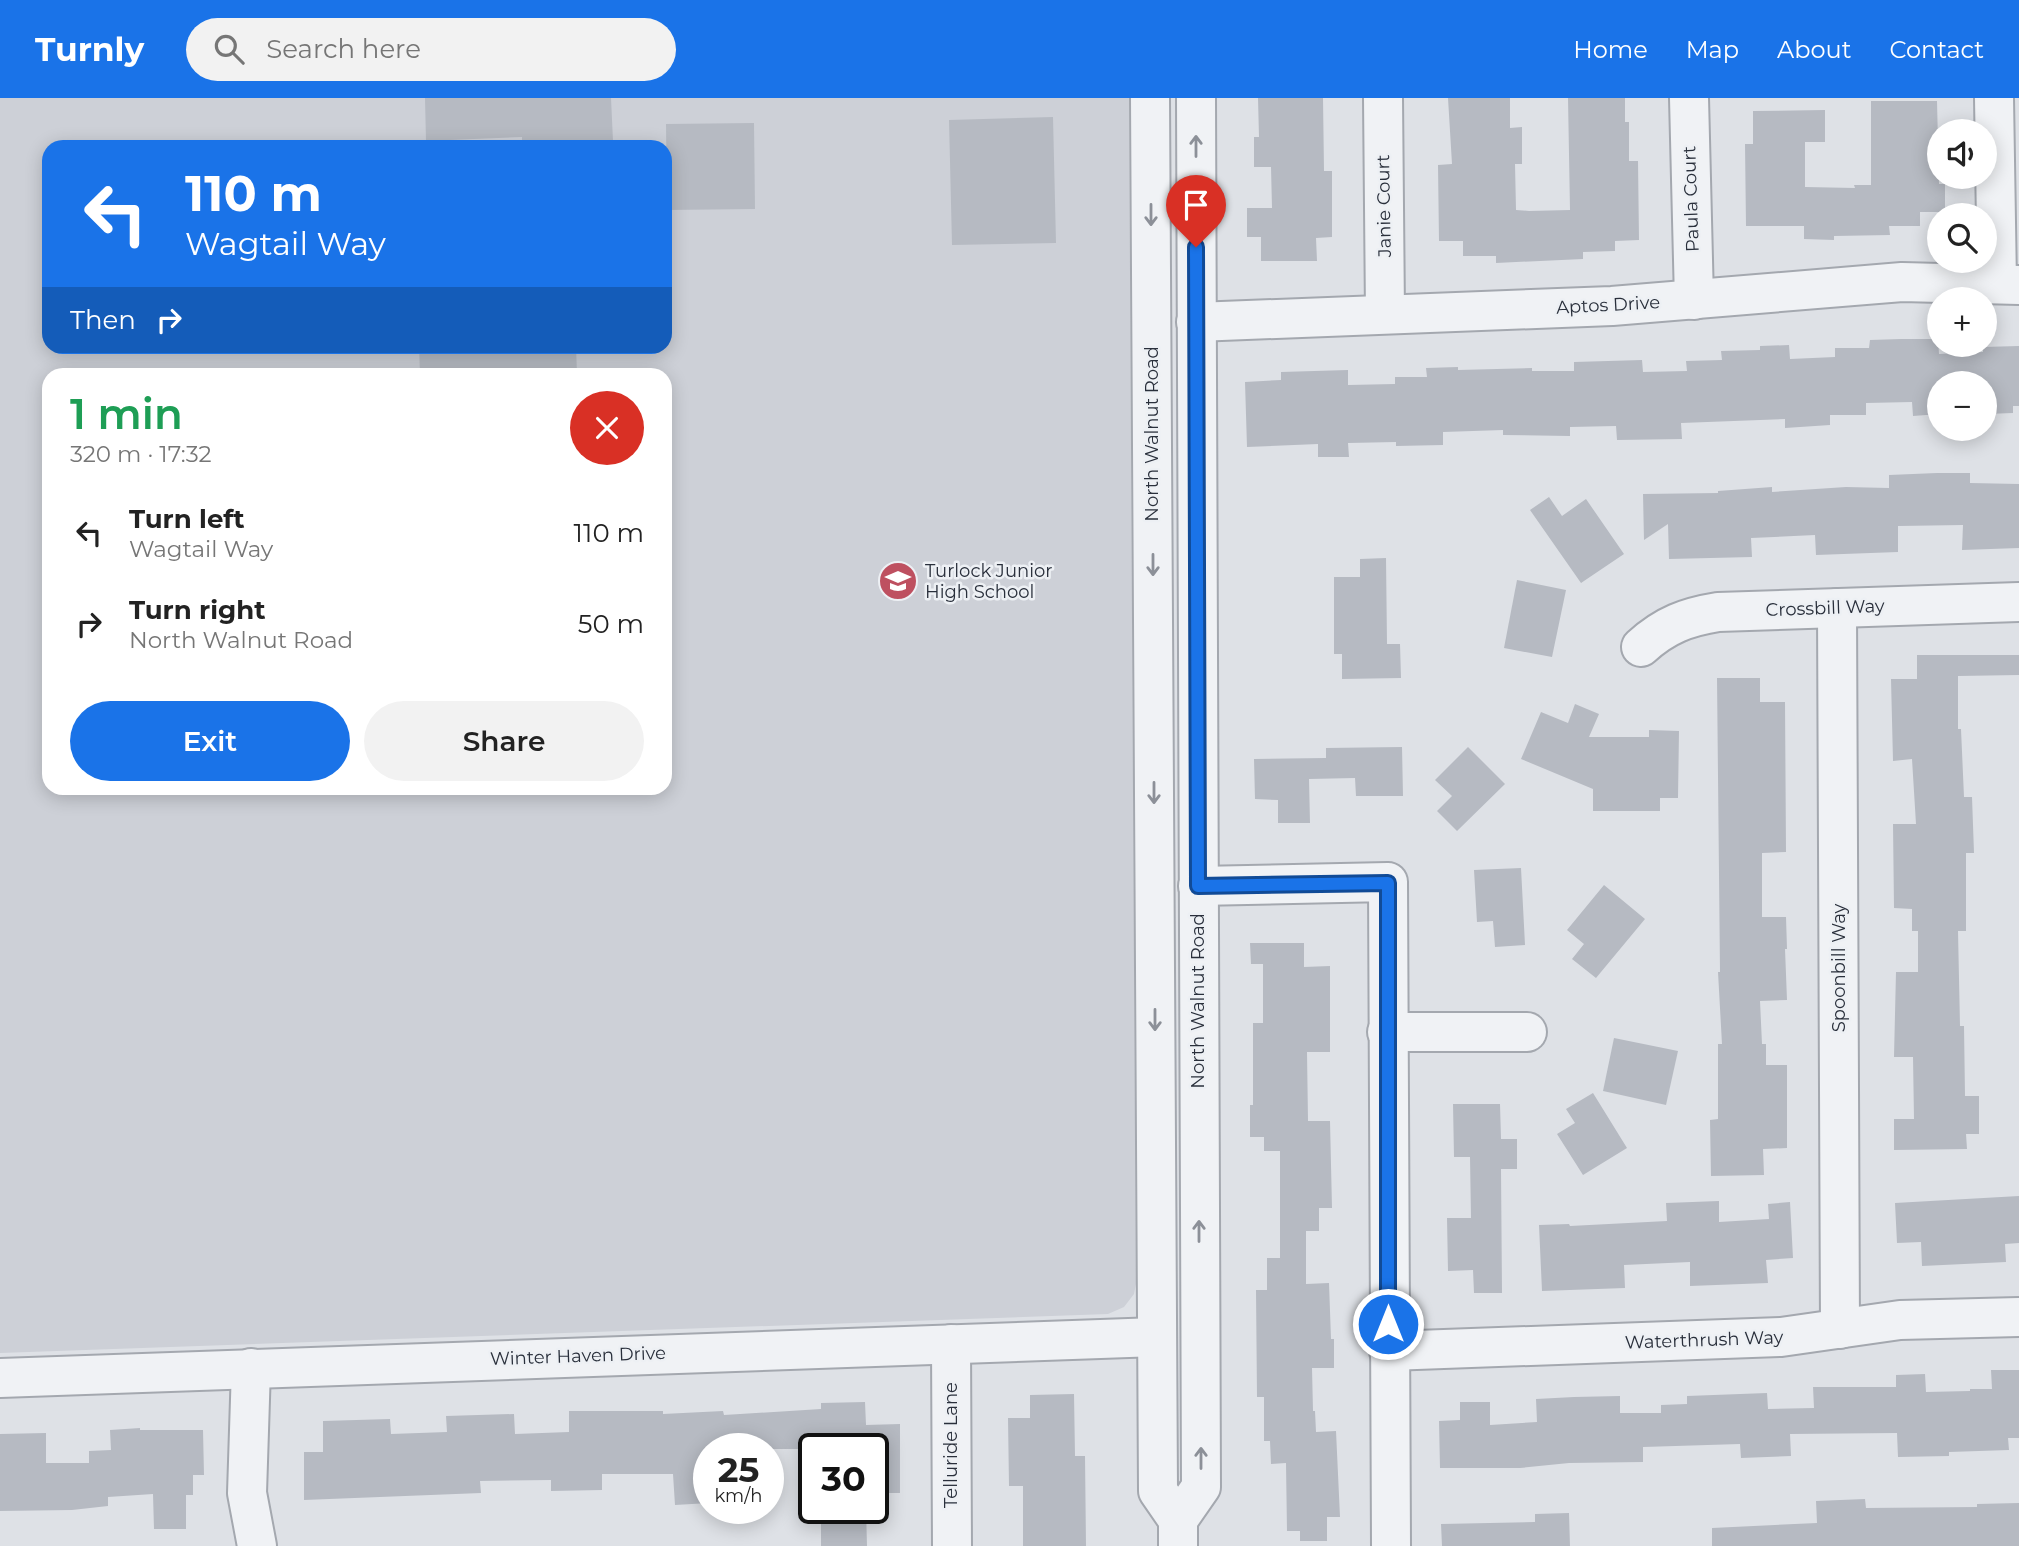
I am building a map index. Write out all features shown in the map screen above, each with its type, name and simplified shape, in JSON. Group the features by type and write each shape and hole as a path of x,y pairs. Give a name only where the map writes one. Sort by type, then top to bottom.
{"street":[{"name":"North Walnut Road","path":"1150,98 1158,1491 1178,1533"},
{"name":"North Walnut Road","path":"1178,1533 1201,1487 1196,98"},
{"name":"Janie Court","path":"1383,98 1385,314"},
{"name":"Paula Court","path":"1689,98 1694,300"},
{"path":"1994,98 2008,285"},
{"name":"Aptos Drive","path":"1196,322 1612,306 1869,284 2008,285"},
{"name":"Crossbill Way","path":"1641,647 1666,626 1697,615 1718,612 2019,602"},
{"name":"Spoonbill Way","path":"1837,608 1840,1329"},
{"path":"1198,886 1388,883 1388,1350 1391,1546"},
{"path":"1387,1032 1527,1032"},
{"name":"Waterthrush Way","path":"1388,1350 1781,1337 1900,1320 2019,1317"},
{"name":"Winter Haven Drive","path":"0,1377 1157,1337"},
{"name":"Telluride Lane","path":"951,1344 952,1546"},
{"path":"251,1368 247,1493 257,1546"}],"shaded area":[{"name":"Turlock Junior High School","path":"0,98 1129,98 1136,1284 1134,1294 1124,1307 1108,1314 0,1353"}],"building":[{"path":"425,98 611,98 613,140 522,140 522,137 426,140"},
{"path":"1258,98 1323,98 1324,171 1332,171 1332,237 1316,238 1317,261 1261,261 1261,237 1247,237 1247,208 1272,208 1271,167 1254,167 1254,137 1259,137"},
{"path":"1448,98 1510,98 1510,128 1522,127 1522,164 1515,164 1516,210 1529,211 1570,210 1568,98 1625,98 1625,122 1629,122 1629,161 1638,161 1639,240 1615,241 1615,251 1583,252 1583,259 1496,263 1496,256 1463,256 1463,241 1439,241 1438,165 1452,164"},
{"path":"1871,101 1937,101 1937,119 1927,119 1927,189 1945,189 1945,203 1927,203 1927,212 1920,212 1920,226 1889,226 1890,235 1834,236 1834,240 1804,239 1804,226 1746,226 1745,144 1753,144 1753,111 1825,110 1825,142 1805,142 1805,187 1855,188 1854,185 1871,185"},
{"path":"1053,117 1056,243 952,245 949,120"},
{"path":"754,123 755,209 672,210 672,140 666,140 666,124"},
{"path":"1927,339 1927,357 1997,357 1997,347 2019,346 2019,406 2013,406 2013,413 1997,414 1997,371 1927,371 1927,415 1913,416 1912,402 1866,403 1866,415 1830,415 1830,425 1785,428 1785,419 1681,423 1682,439 1617,440 1616,426 1570,427 1570,436 1503,435 1503,430 1443,432 1443,445 1348,443 1349,457 1318,457 1318,444 1247,447 1245,382 1281,380 1281,372 1348,370 1348,385 1395,384 1395,377 1427,377 1426,368 1532,368 1532,371 1574,371 1574,362 1642,360 1643,372 1687,371 1686,361 1722,360 1721,351 1760,350 1760,346 1789,345 1790,359 1835,357 1835,348 1869,348 1870,340"},
{"path":"419,354 576,354 577,368 420,368"},
{"path":"1970,473 1970,483 2019,484 2019,548 1962,550 1963,525 1898,526 1898,552 1816,555 1815,535 1751,538 1752,557 1669,559 1668,524 1644,540 1643,494 1718,493 1772,487 1772,492 1846,487 1889,488 1889,475"},
{"path":"1549,497 1562,516 1586,499 1624,554 1581,583 1530,510"},
{"path":"1386,558 1387,644 1400,644 1401,678 1342,679 1342,654 1334,654 1334,577 1360,577 1360,559"},
{"path":"1517,580 1566,590 1552,657 1504,648"},
{"path":"1917,655 2019,655 2019,675 1958,676 1958,729 1961,729 1964,797 1972,797 1974,853 1966,853 1966,931 1958,931 1960,1026 1964,1026 1965,1096 1979,1096 1979,1134 1966,1134 1967,1149 1894,1150 1894,1119 1914,1119 1913,1057 1894,1057 1896,972 1918,972 1918,931 1912,931 1912,909 1894,908 1893,824 1916,824 1912,759 1893,761 1891,679 1917,679"},
{"path":"1717,678 1760,678 1760,702 1785,702 1786,852 1762,853 1762,917 1786,917 1787,1000 1760,1001 1766,1065 1787,1065 1787,1148 1763,1149 1764,1175 1711,1176 1710,1120 1718,1119 1718,1044 1722,1044 1718,972"},
{"path":"1575,704 1599,714 1589,737 1649,737 1649,730 1679,731 1678,798 1660,798 1660,811 1593,811 1593,789 1521,759 1541,712 1568,723"},
{"path":"1402,747 1403,796 1356,796 1355,778 1309,779 1310,823 1278,823 1278,800 1255,799 1254,759 1326,758 1326,748"},
{"path":"1468,747 1505,784 1457,831 1437,811 1452,796 1435,780"},
{"path":"1521,868 1525,945 1495,947 1493,921 1477,922 1474,870"},
{"path":"1604,885 1645,919 1596,978 1572,959 1584,944 1567,930"},
{"path":"1250,943 1304,943 1304,967 1330,966 1330,1052 1307,1052 1308,1121 1330,1121 1332,1208 1319,1208 1319,1231 1306,1231 1306,1284 1329,1283 1331,1339 1334,1339 1334,1368 1312,1368 1316,1432 1336,1431 1340,1517 1327,1517 1327,1541 1300,1541 1300,1531 1287,1531 1286,1463 1271,1464 1270,1441 1264,1441 1264,1397 1257,1397 1256,1290 1267,1290 1267,1258 1280,1258 1280,1151 1264,1151 1264,1137 1250,1137 1250,1105 1253,1105 1253,1023 1263,1023 1263,964 1251,964"},
{"path":"1614,1038 1678,1051 1666,1105 1603,1091"},
{"path":"1593,1093 1627,1148 1583,1175 1557,1134 1575,1123 1566,1109"},
{"path":"1453,1104 1500,1104 1501,1139 1517,1139 1517,1169 1501,1169 1502,1293 1474,1293 1473,1270 1448,1271 1447,1218 1471,1218 1470,1157 1454,1157"},
{"path":"2019,1196 2019,1243 2005,1244 2006,1262 1922,1266 1921,1242 1897,1243 1895,1203"},
{"path":"1719,1201 1719,1222 1769,1219 1768,1204 1790,1202 1793,1258 1766,1260 1768,1283 1690,1286 1690,1262 1624,1265 1625,1288 1542,1291 1539,1225 1667,1221 1666,1203"},
{"path":"1991,1370 2019,1370 2019,1438 2008,1438 2009,1450 1949,1452 1949,1456 1898,1457 1897,1433 1790,1434 1791,1456 1741,1458 1740,1444 1643,1447 1643,1462 1569,1463 1520,1468 1440,1468 1439,1421 1460,1420 1460,1402 1490,1402 1490,1425 1537,1422 1536,1399 1574,1397 1620,1396 1620,1413 1661,1413 1661,1405 1687,1404 1687,1396 1767,1393 1768,1409 1814,1408 1813,1387 1896,1387 1896,1375 1925,1374 1926,1392 1992,1389"},
{"path":"1074,1394 1075,1456 1085,1456 1086,1546 1023,1546 1023,1486 1009,1486 1008,1418 1030,1418 1030,1395"},
{"path":"865,1402 866,1425 900,1424 900,1493 889,1493 889,1433 798,1433 798,1449 784,1449 784,1433 693,1433 693,1504 675,1505 673,1474 602,1474 602,1490 551,1491 551,1480 480,1481 481,1493 304,1500 304,1452 323,1452 323,1421 390,1419 391,1434 447,1432 446,1416 514,1414 515,1434 569,1432 569,1411 663,1411 663,1414 723,1411 724,1415 821,1409 821,1403"},
{"path":"110,1430 203,1430 204,1475 193,1475 193,1495 186,1495 186,1529 154,1529 153,1494 108,1497 108,1506 72,1510 0,1511 0,1434 46,1433 46,1463 89,1463 89,1451 111,1450"},
{"path":"1865,1499 1866,1508 1977,1507 1977,1504 2019,1503 2019,1546 1712,1546 1712,1528 1817,1523 1816,1501"},
{"path":"1569,1513 1570,1546 1442,1546 1441,1524 1535,1522 1535,1514"},
{"path":"821,1524 866,1524 867,1546 821,1546"}],"place":[{"name":"Turlock Junior High School","path":"898,581"}],"route":[{"path":"1196,247 1198,886 1388,883 1388,1324"}]}
